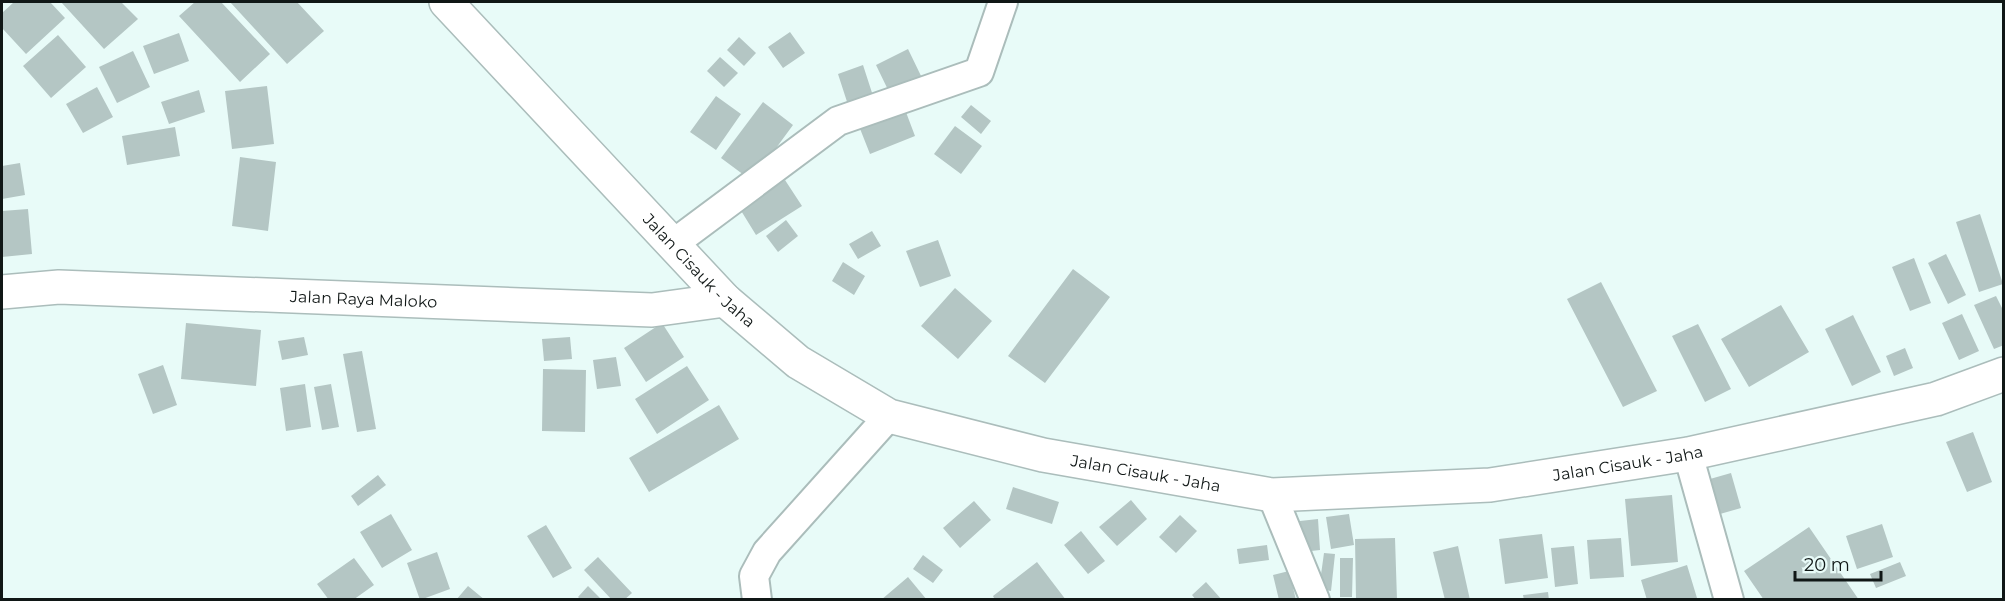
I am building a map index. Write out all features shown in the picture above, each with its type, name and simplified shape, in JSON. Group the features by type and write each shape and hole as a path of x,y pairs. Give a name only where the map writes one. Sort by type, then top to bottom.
{"main road":[{"name":"Jalan Cisauk - Jaha","path":"446,2 725,300 798,362 889,416 1043,454 1272,495 1490,485 1688,454 1936,399 2004,374"},
{"name":"Jalan Raya Maloko","path":"2,292 59,287 652,310 725,300"}],"street":[{"path":"673,244 838,122 979,72 1003,2"},
{"path":"757,600 754,576 767,552 889,416"},
{"path":"1688,454 1729,600"},
{"path":"1272,495 1316,600"}],"building":[{"path":"14,2 50,2 65,18 26,54 2,28 2,13"},
{"path":"61,2 121,2 138,19 104,49"},
{"path":"195,2 221,2 270,54 240,82 179,16"},
{"path":"230,2 297,2 324,31 287,64"},
{"path":"790,32 805,53 783,68 768,47"},
{"path":"179,33 189,61 154,74 143,46"},
{"path":"58,35 86,67 51,98 23,66"},
{"path":"739,37 756,53 744,66 727,50"},
{"path":"908,49 923,80 891,96 876,65"},
{"path":"133,51 150,87 117,103 99,67"},
{"path":"720,57 738,73 724,87 707,71"},
{"path":"863,65 875,102 850,111 838,74"},
{"path":"267,86 274,144 232,149 225,91"},
{"path":"97,87 113,117 83,133 66,104"},
{"path":"199,90 205,112 169,124 161,102"},
{"path":"716,96 741,114 716,150 690,132"},
{"path":"901,99 915,136 870,154 855,116"},
{"path":"763,102 793,125 752,181 721,158"},
{"path":"971,105 991,121 981,134 961,117"},
{"path":"955,126 982,146 961,174 934,154"},
{"path":"175,127 180,156 127,165 122,136"},
{"path":"240,157 276,162 268,231 232,226"},
{"path":"20,163 25,195 2,199 2,166"},
{"path":"785,180 802,206 756,235 740,209"},
{"path":"28,209 32,254 2,257 2,211"},
{"path":"1980,214 2003,284 1979,292 1956,222"},
{"path":"786,220 798,236 778,252 766,236"},
{"path":"872,231 881,246 858,259 849,244"},
{"path":"938,240 951,276 920,287 906,251"},
{"path":"1946,254 1966,295 1948,304 1928,263"},
{"path":"1914,258 1931,303 1910,311 1892,267"},
{"path":"843,262 865,276 854,295 832,281"},
{"path":"1073,269 1110,297 1045,383 1008,356"},
{"path":"1601,282 1657,391 1623,407 1567,299"},
{"path":"955,288 992,321 958,359 921,326"},
{"path":"1996,296 2004,312 2004,345 1994,349 1974,305"},
{"path":"1781,305 1809,352 1749,387 1721,339"},
{"path":"1962,314 1979,351 1959,360 1942,323"},
{"path":"1853,315 1881,372 1852,386 1825,329"},
{"path":"186,323 261,330 256,386 181,379"},
{"path":"662,323 684,357 646,382 624,348"},
{"path":"1698,324 1731,389 1705,402 1672,336"},
{"path":"304,337 308,355 282,360 278,341"},
{"path":"570,337 572,359 544,361 542,339"},
{"path":"1905,348 1913,368 1894,376 1886,356"},
{"path":"362,351 376,429 357,432 343,354"},
{"path":"616,357 621,386 597,389 593,360"},
{"path":"163,365 177,405 153,414 138,374"},
{"path":"687,366 709,400 657,434 635,399"},
{"path":"543,369 586,370 585,432 542,431"},
{"path":"305,384 311,427 286,431 280,388"},
{"path":"331,384 339,427 322,430 314,387"},
{"path":"719,405 739,439 649,492 629,458"},
{"path":"1973,432 1992,482 1967,492 1946,442"},
{"path":"1731,473 1741,508 1713,516 1703,481"},
{"path":"378,475 386,485 358,506 351,496"},
{"path":"1013,487 1059,502 1052,524 1006,509"},
{"path":"1672,495 1678,562 1631,566 1625,499"},
{"path":"1131,500 1147,519 1117,546 1099,527"},
{"path":"974,501 991,520 960,548 943,528"},
{"path":"391,514 412,550 382,568 360,532"},
{"path":"1349,514 1354,545 1331,549 1326,517"},
{"path":"1180,515 1197,531 1176,553 1159,537"},
{"path":"1318,519 1320,550 1302,552 1300,521"},
{"path":"1882,524 1893,557 1857,569 1846,536"},
{"path":"546,525 572,568 553,578 527,536"},
{"path":"1809,527 1859,600 1764,600 1744,571"},
{"path":"1081,531 1105,561 1088,574 1064,545"},
{"path":"1542,534 1548,578 1505,584 1499,539"},
{"path":"1395,538 1397,600 1356,600 1355,539"},
{"path":"1621,538 1624,577 1590,579 1587,540"},
{"path":"1267,545 1269,560 1239,564 1237,549"},
{"path":"1458,546 1470,600 1445,600 1433,552"},
{"path":"1574,546 1578,584 1555,587 1551,548"},
{"path":"437,552 450,589 420,600 407,563"},
{"path":"1324,553 1335,554 1331,591 1319,589"},
{"path":"923,555 943,570 933,583 913,569"},
{"path":"598,557 632,593 624,600 612,600 584,570"},
{"path":"354,558 374,585 353,600 329,600 317,584"},
{"path":"1340,558 1353,558 1352,597 1340,597"},
{"path":"1037,562 1066,600 995,600 993,596"},
{"path":"1900,562 1906,576 1876,588 1870,574"},
{"path":"1687,565 1697,598 1647,600 1641,580"},
{"path":"1289,571 1296,600 1279,600 1273,575"},
{"path":"908,577 927,600 881,600"},
{"path":"1206,582 1222,600 1196,600 1192,595"},
{"path":"468,586 485,600 456,600"},
{"path":"588,586 602,600 581,600 578,597"},
{"path":"1548,592 1549,600 1524,600 1523,595"}]}
